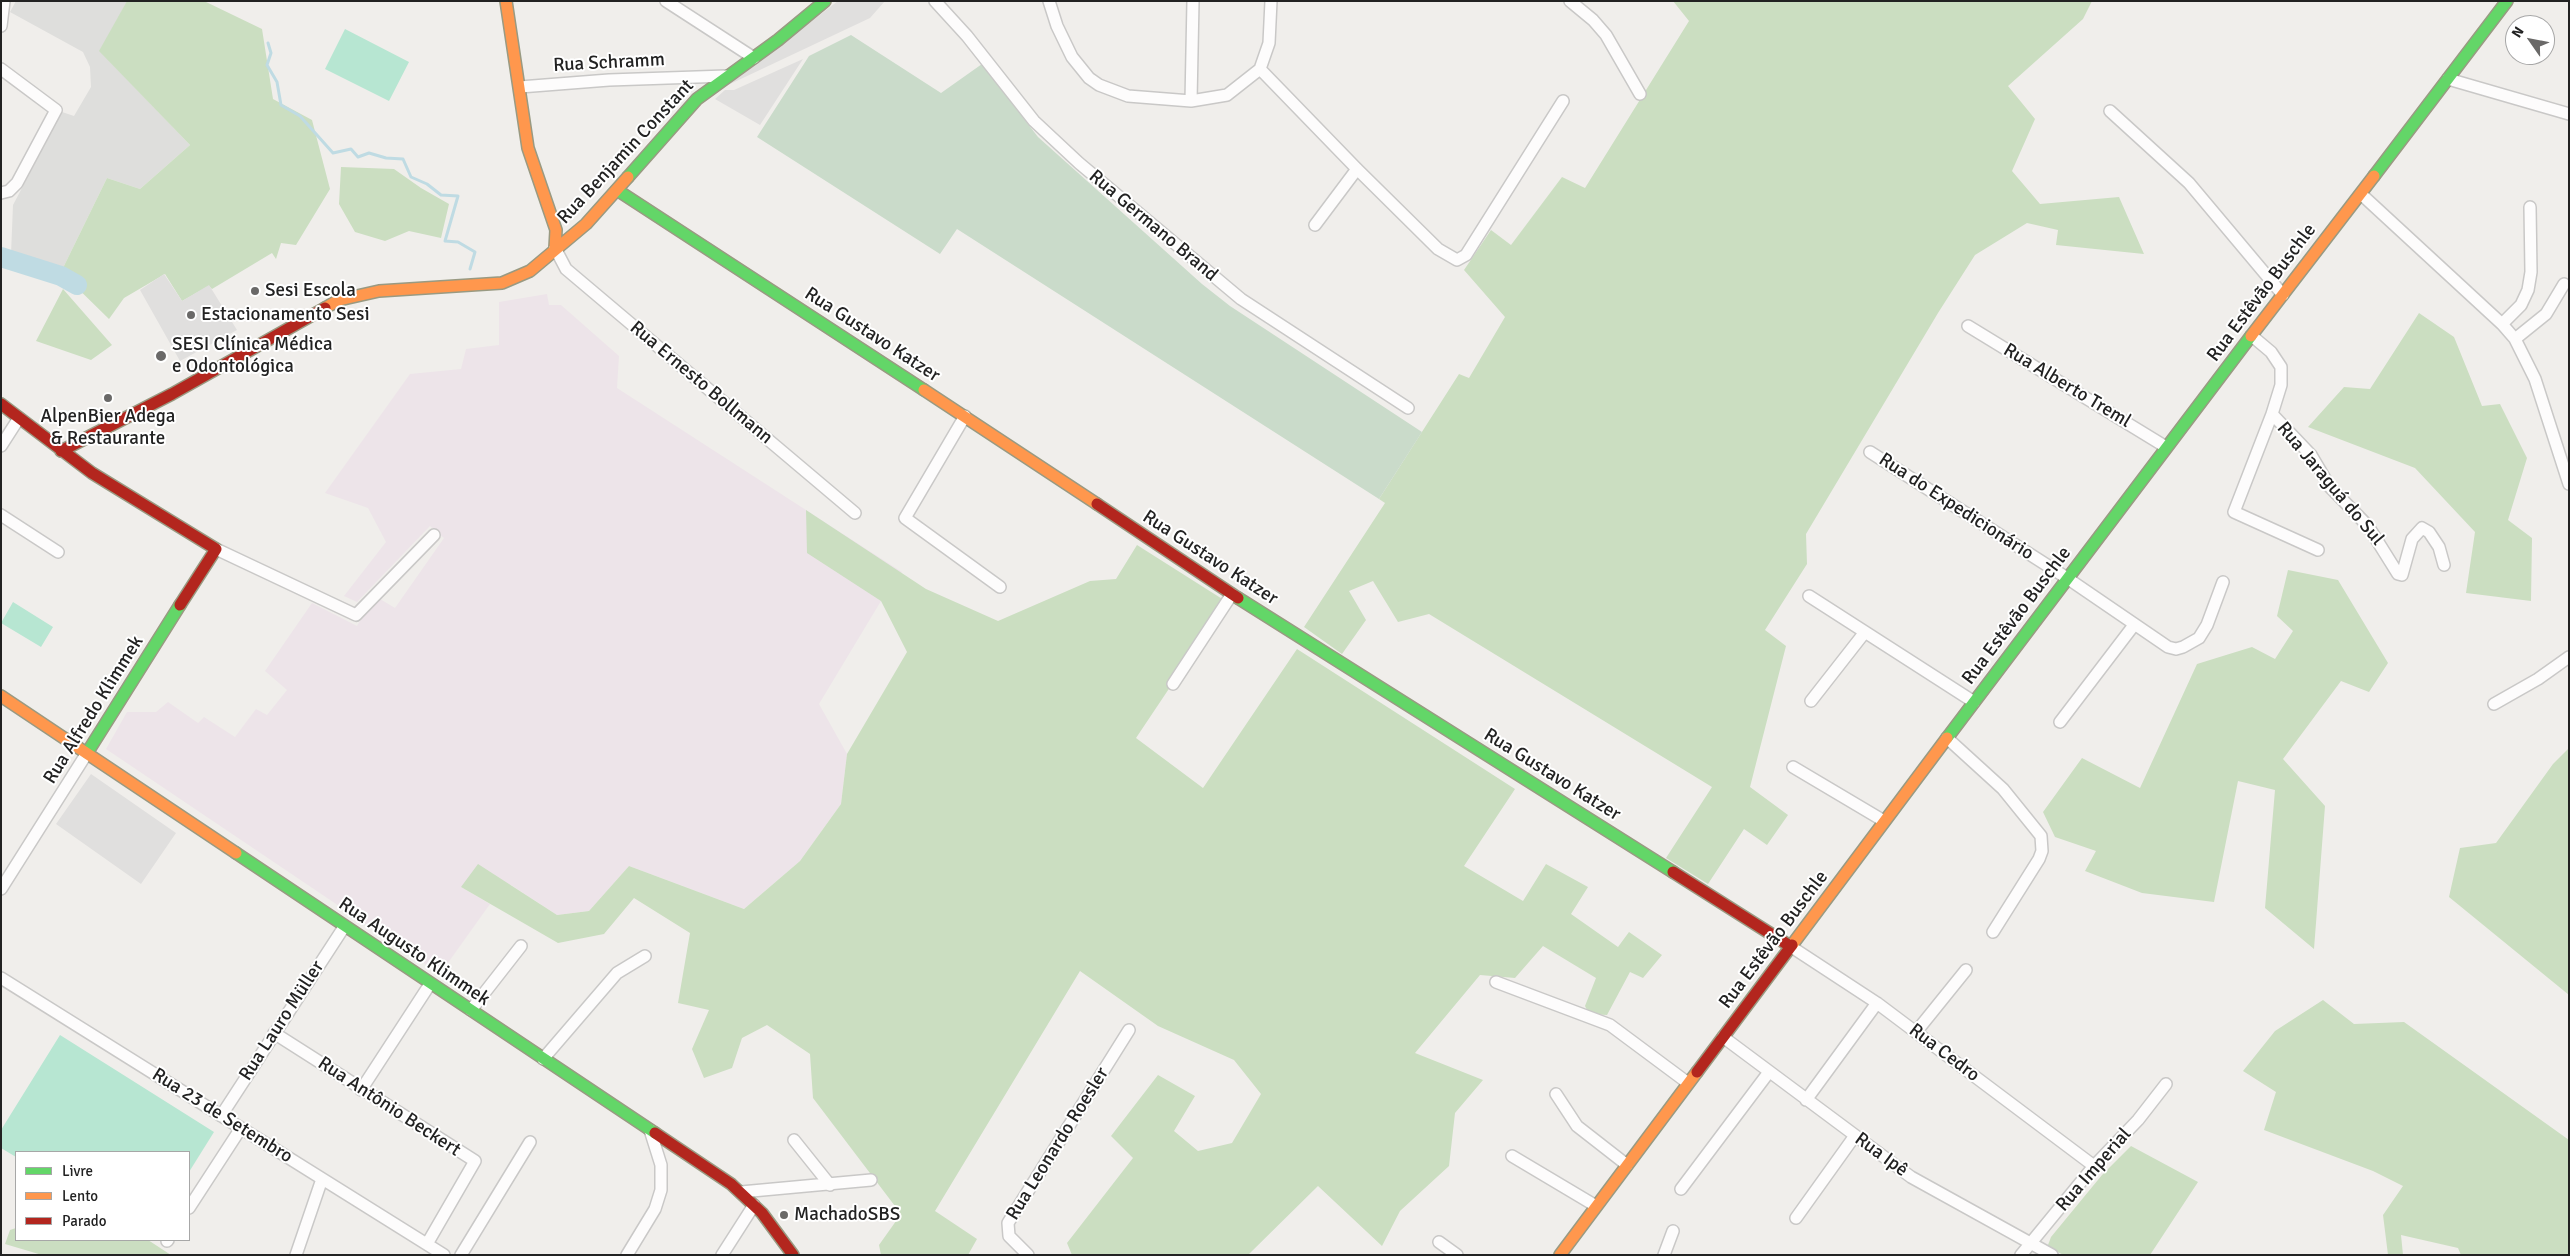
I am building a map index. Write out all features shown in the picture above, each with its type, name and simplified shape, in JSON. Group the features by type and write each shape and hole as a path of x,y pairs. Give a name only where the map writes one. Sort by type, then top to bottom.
{"street":[{"path":"1,26 4,1"},
{"path":"506,1 528,148 556,230 555,248"},
{"path":"666,1 754,58"},
{"path":"726,76 754,58 825,1"},
{"name":"Rua Germano Brand","path":"936,1 967,36 1034,121 1079,163 1241,299 1408,408"},
{"path":"1050,1 1057,26 1072,58 1099,85 1128,96 1191,101 1227,95 1260,69 1269,43 1271,1"},
{"path":"1191,101 1193,1"},
{"path":"1570,1 1593,20 1606,35 1640,94"},
{"name":"Rua Estêvão Buschle","path":"1560,1255 2067,578 2507,1"},
{"path":"1,69 56,110 17,183 5,192"},
{"path":"1260,69 1357,169 1445,255 1457,260 1462,259 1562,101"},
{"name":"Rua Schramm","path":"520,87 609,80 726,76"},
{"name":"Rua Benjamin Constant","path":"61,451 172,394 339,300 379,291 502,283 530,271 555,248 579,230 617,190 683,114 726,76"},
{"path":"2448,79 2569,114"},
{"path":"2110,111 2189,183 2283,295"},
{"path":"1315,225 1357,169"},
{"name":"Rua Gustavo Katzer","path":"617,190 965,416 1232,594 1790,946"},
{"path":"2360,194 2502,324 2515,339 2535,379 2569,484"},
{"path":"2502,324 2521,306 2528,290 2531,272 2530,206"},
{"name":"Rua Ernesto Bollmann","path":"555,248 566,269 855,513"},
{"path":"2515,339 2546,314 2564,284"},
{"name":"Rua Alberto Treml","path":"1968,326 2166,447"},
{"name":"Rua Jaraguá do Sul","path":"2252,336 2271,352 2281,367 2280,384 2272,414 2311,455 2330,487 2368,526 2400,575 2402,575 2412,539 2422,528 2429,532 2439,546 2444,565"},
{"path":"1,404 92,473 216,549 356,615 434,534"},
{"path":"2272,414 2234,512 2318,550"},
{"path":"965,416 904,518 1000,588"},
{"path":"1,446 19,418"},
{"name":"Rua do Expedicionário","path":"1870,452 2067,578 2168,647 2176,649 2183,647 2199,638 2204,632 2223,582"},
{"path":"1,515 58,552"},
{"name":"Rua Alfredo Klimmek","path":"2,888 216,549"},
{"path":"1174,684 1232,594"},
{"path":"1809,596 1974,702"},
{"path":"2060,722 2134,624"},
{"path":"1811,701 1865,632"},
{"path":"2494,704 2538,679 2569,657"},
{"name":"Rua Augusto Klimmek","path":"1,696 742,1192 792,1254"},
{"path":"1947,738 1998,784 2041,836 2042,852 2039,859 1994,932"},
{"path":"1793,767 1884,821"},
{"name":"Rua Lauro Müller","path":"221,1116 344,927"},
{"path":"470,1010 521,946"},
{"name":"Rua Cedro","path":"1790,946 1877,1003 2094,1166"},
{"path":"543,1059 617,973 645,956"},
{"path":"1916,1032 1966,970"},
{"name":"Rua 23 de Setembro","path":"1,978 444,1255"},
{"path":"1496,982 1610,1025 1688,1083"},
{"path":"361,1090 430,984"},
{"path":"1806,1100 1877,1003"},
{"name":"Rua Leonardo Roesler","path":"1028,1255 1009,1236 1008,1223 1129,1030"},
{"name":"Rua Antônio Beckert","path":"274,1033 475,1162 427,1244"},
{"name":"Rua Ipê","path":"1723,1037 1854,1137 1911,1177 2052,1255"},
{"path":"1681,1189 1769,1072"},
{"name":"Rua Imperial","path":"2021,1255 2094,1166 2138,1120 2166,1084"},
{"path":"1556,1094 1577,1126 1627,1165"},
{"path":"190,1206 241,1128"},
{"path":"627,1255 655,1209 661,1190 661,1165 650,1130"},
{"path":"1796,1218 1854,1137"},
{"path":"794,1140 830,1185"},
{"path":"461,1255 530,1142"},
{"path":"1512,1156 1596,1206"},
{"path":"296,1255 322,1179"},
{"path":"742,1192 871,1180"},
{"path":"722,1255 754,1205"},
{"path":"1664,1255 1673,1231"},
{"path":"1439,1242 1457,1255"}],"shaded area":[{"path":"16,1 127,2 100,51 190,145 140,189 107,178 61,272 11,254 13,205 62,112 74,116 91,87 90,67 83,52 10,12"},
{"path":"838,1 885,1 870,18 728,85"},
{"path":"803,59 760,125 715,99 725,90 734,90"},
{"name":"Estacionamento Sesi","path":"164,274 182,301 209,285 237,330 180,361 140,290"},
{"path":"547,294 549,305 561,305 619,356 617,388 902,572 881,601 819,704 847,754 841,804 800,861 744,909 629,866 589,911 557,915 511,885 461,887 490,904 440,974 106,749 127,712 156,712 168,702 198,723 204,717 235,737 256,709 267,715 287,690 265,671 312,603 357,626 375,596 395,608 444,538 430,526 357,602 344,596 386,542 368,508 325,493 410,374 461,369 466,349 499,345 499,302"},
{"path":"91,774 176,833 141,884 56,824"}],"green space":[{"path":"127,1 204,1 262,29 273,99 312,120 330,189 296,245 281,243 276,259 272,253 212,289 209,286 182,301 165,274 124,298 109,319 61,272 107,178 140,189 190,145 99,51"},
{"path":"1673,1 2092,1 2083,19 2008,86 2035,119 2012,171 2040,204 2119,197 2144,254 2056,245 2058,230 2027,223 1975,255 1938,313 1806,534 1807,564 1765,630 1786,646 1750,787 1788,815 1767,845 1744,829 1708,884 1666,858 1712,787 1429,614 1398,622 1373,581 1349,591 1366,620 1342,654 1304,627 1385,503 1379,499 1459,374 1469,378 1505,317 1464,270 1491,230 1511,245 1562,177 1585,188 1689,21"},
{"path":"345,29 409,62 389,101 325,69"},
{"path":"851,35 941,93 982,64 1038,137 1202,284 1230,306 1422,432 1379,499 957,229 940,254 757,137 809,56"},
{"path":"341,167 394,169 421,188 449,204 441,238 409,231 385,241 355,232 339,204"},
{"path":"63,289 112,345 91,360 36,341"},
{"path":"2419,313 2454,337 2482,406 2500,404 2527,458 2508,520 2532,538 2531,601 2466,593 2475,532 2415,468 2308,427 2344,387 2370,389"},
{"path":"806,510 926,589 998,621 1090,581 1116,579 1137,545 1227,602 1136,738 1203,788 1297,649 1515,789 1464,866 1523,901 1546,864 1588,887 1571,914 1618,947 1629,932 1662,955 1643,978 1630,972 1607,1015 1589,1014 1585,1006 1596,978 1543,946 1515,978 1480,975 1415,1053 1483,1080 1455,1113 1449,1166 1400,1211 1382,1246 1318,1186 1248,1255 1072,1255 1067,1243 1133,1158 1111,1136 1158,1075 1195,1096 1174,1131 1198,1151 1232,1143 1261,1094 1234,1060 1158,1026 1080,971 935,1211 977,1239 968,1255 881,1255 879,1245 901,1214 813,1098 810,1054 767,1025 742,1038 732,1068 704,1078 692,1049 709,1010 678,1003 690,933 634,898 604,934 558,943 461,887 478,864 557,915 589,911 629,866 744,909 800,861 841,804 847,754 907,652 881,601 807,553"},
{"path":"2288,570 2338,580 2388,663 2369,692 2341,681 2283,759 2325,806 2314,949 2265,908 2275,790 2238,781 2214,902 2142,893 2085,871 2096,851 2055,837 2043,812 2082,758 2140,788 2197,664 2252,647 2275,659 2293,631 2277,616"},
{"path":"13,602 53,627 41,647 1,623"},
{"path":"2569,748 2569,995 2449,897 2460,848 2496,843 2553,764"},
{"path":"2323,1000 2354,1024 2404,1022 2569,1140 2569,1255 2461,1255 2458,1248 2401,1235 2403,1255 2388,1255 2383,1215 2403,1186 2373,1171 2264,1130 2276,1092 2243,1071 2275,1031"},
{"path":"60,1035 214,1132 190,1170 190,1151 15,1151 15,1156 1,1148 1,1130"},
{"path":"2131,1146 2198,1182 2150,1255 2064,1255 2053,1250 2048,1245 2051,1237 2102,1175"},
{"path":"15,1228 15,1241 150,1241 171,1255 42,1255 5,1244 10,1230"}],"waterway":[{"path":"268,43 271,53 267,65 277,82 281,105 300,116 333,153 351,149 358,157 369,153 386,158 403,159 411,177 427,184 441,195 458,196 445,241 458,242 475,252 470,269"},
{"path":"1,257 61,276 77,285"}],"traffic: fast":[{"path":"628,177 697,99 778,40 825,1"},
{"path":"2374,176 2507,1"},
{"path":"617,190 924,390"},
{"path":"1947,738 2251,336"},
{"path":"1238,598 1673,872"},
{"path":"87,753 180,605"},
{"path":"236,853 655,1133"}],"traffic: slow":[{"path":"506,1 528,148 556,230 555,248"},
{"path":"2251,336 2374,176"},
{"path":"325,308 339,300 379,291 502,283 530,271 586,224 628,177"},
{"path":"924,390 1097,504"},
{"path":"1,696 236,853"},
{"path":"1792,945 1947,738"},
{"path":"1560,1255 1697,1072"}],"traffic: jam":[{"path":"61,451 172,394 325,308"},
{"path":"1,404 92,473 216,549 180,605"},
{"path":"1097,504 1238,598"},
{"path":"1673,872 1790,946"},
{"path":"1697,1072 1792,945"},
{"path":"655,1133 731,1184 762,1213 793,1255"}],"place":[{"name":"Sesi Escola","path":"255,291"},
{"name":"Estacionamento Sesi","path":"191,315"},
{"name":"SESI Clínica Médica e Odontológica","path":"161,356"},
{"name":"AlpenBier Adega & Restaurante","path":"108,398"},
{"name":"MachadoSBS","path":"784,1215"}]}
